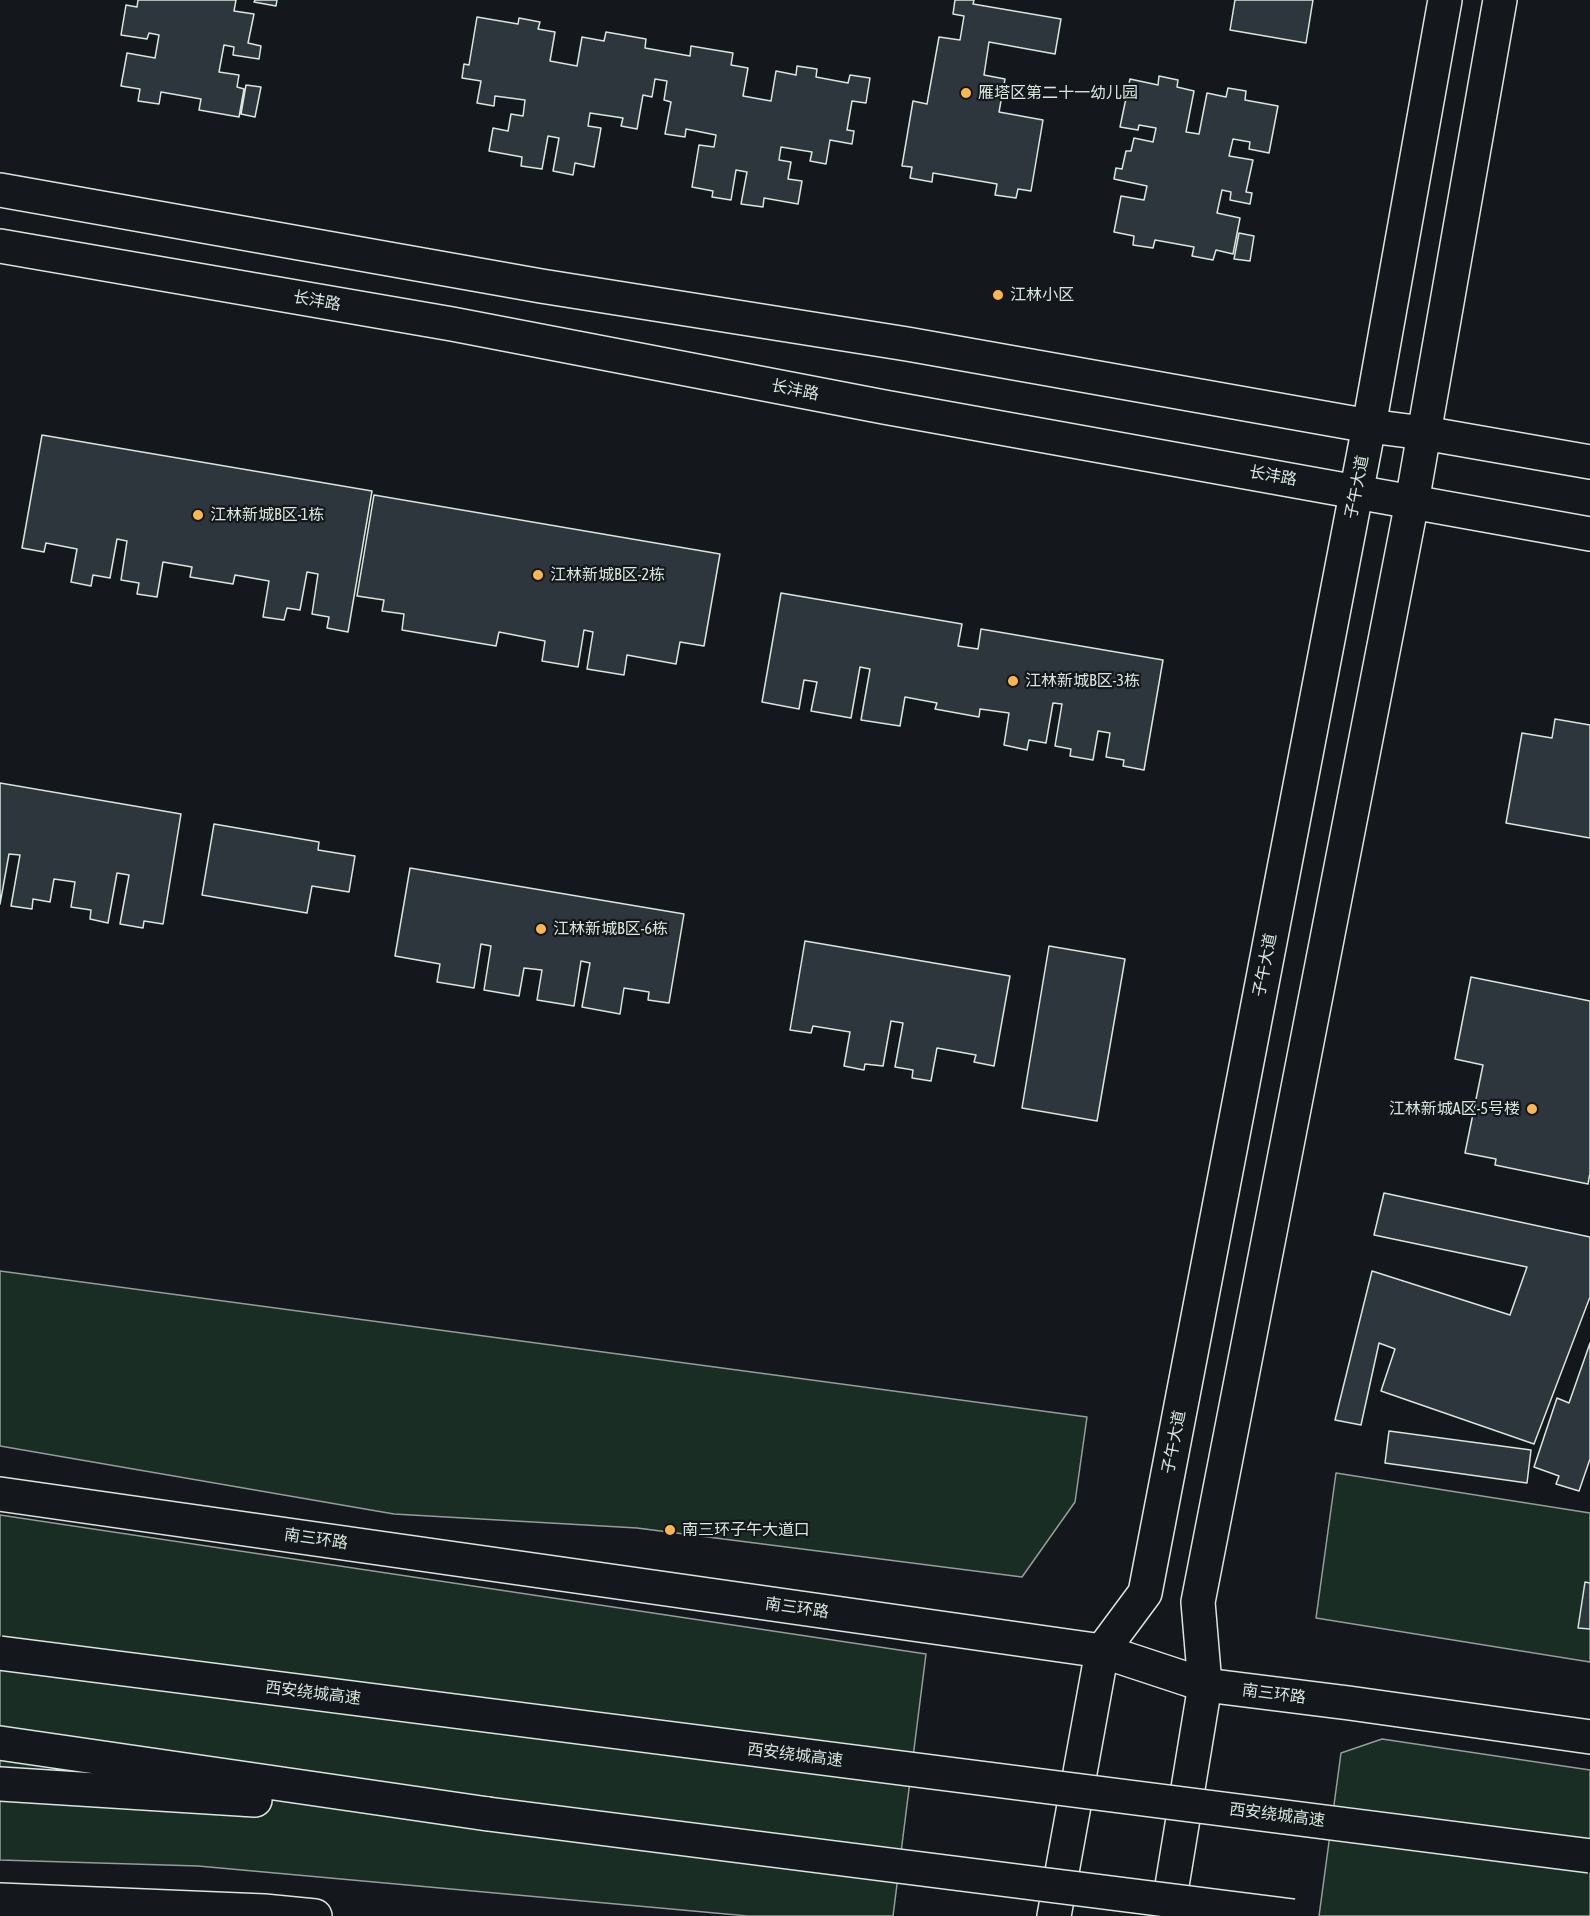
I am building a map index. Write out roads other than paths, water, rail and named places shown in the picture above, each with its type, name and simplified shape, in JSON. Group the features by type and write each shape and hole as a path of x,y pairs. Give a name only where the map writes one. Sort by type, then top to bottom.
{"main road":[{"name":"子午大道","path":"1054,1916 1101,1652 1145,1593 1369,426 1445,0"},
{"path":"1167,1916 1204,1685 1198,1602 1412,502 1500,0"},
{"path":"0,190 529,284 907,344 1369,426 1424,433 1590,462"},
{"name":"长沣路","path":"0,246 452,324 884,407 1590,534"},
{"name":"南三环路","path":"0,1494 1101,1652 1204,1685 1590,1737"},
{"name":"西安绕城高速","path":"0,1653 1590,1856"},
{"path":"0,1743 488,1814 1293,1916"},
{"path":"0,1784 488,1814"},
{"path":"0,1900 264,1911 315,1916"}],"place":[{"name":"雁塔区第二十一幼儿园","path":"966,93"},
{"name":"江林小区","path":"998,295"},
{"name":"江林新城B区-1栋","path":"198,515"},
{"name":"江林新城B区-2栋","path":"538,575"},
{"name":"江林新城B区-3栋","path":"1013,681"},
{"name":"江林新城B区-6栋","path":"541,929"},
{"name":"江林新城A区-5号楼","path":"1532,1109"},
{"name":"南三环子午大道口","path":"670,1530"}]}
